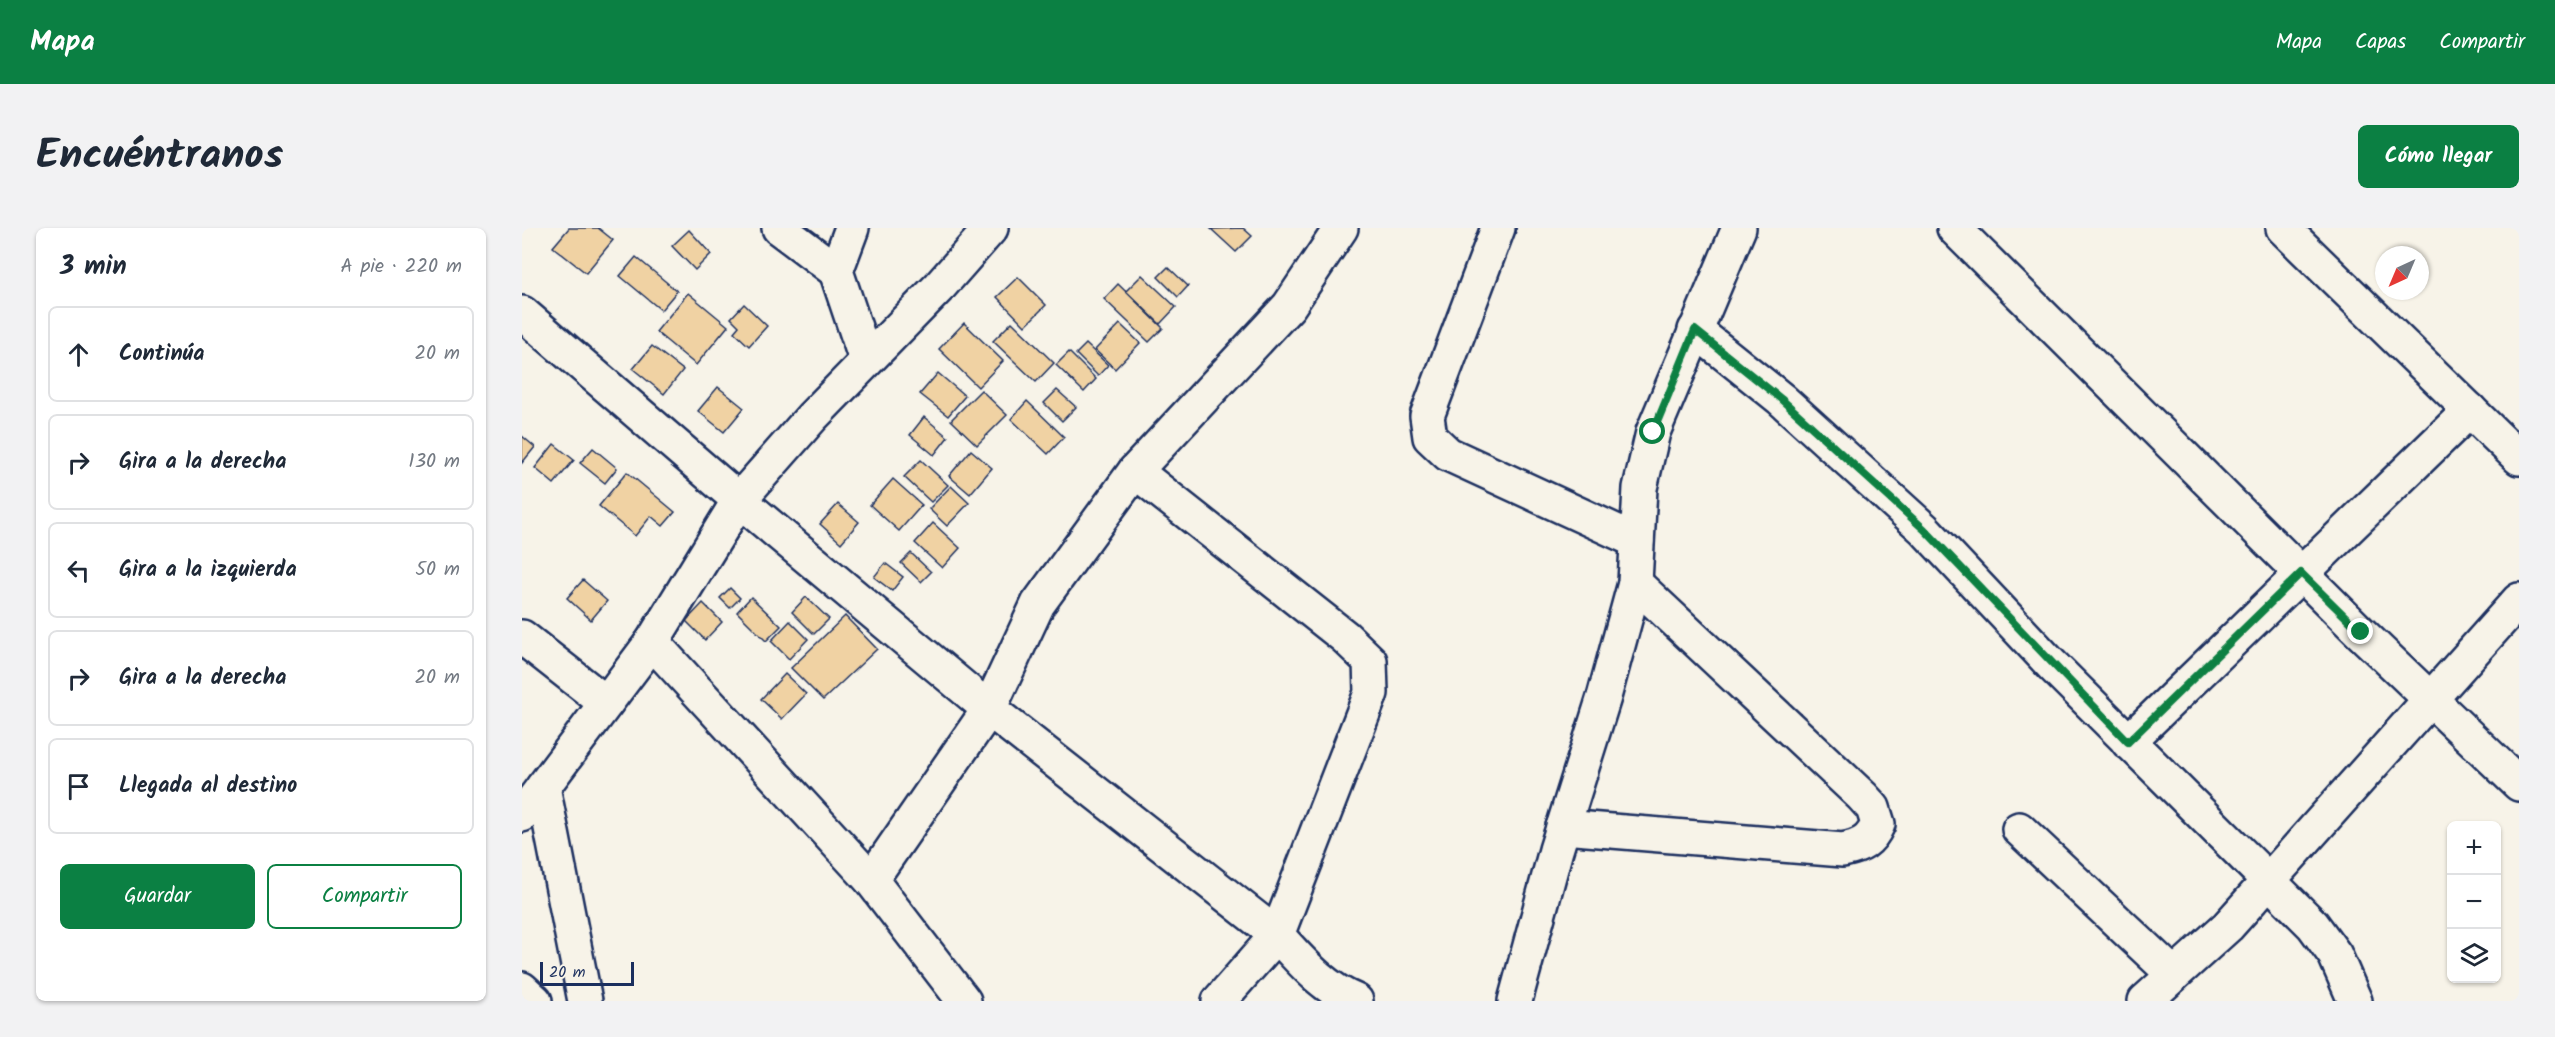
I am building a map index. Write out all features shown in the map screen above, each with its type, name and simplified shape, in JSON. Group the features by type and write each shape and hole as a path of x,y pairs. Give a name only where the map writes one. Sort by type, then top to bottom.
{"street":[{"path":"779,228 836,271 866,360"},
{"path":"836,271 852,228"},
{"path":"522,815 652,642 739,500 866,360 940,286 992,228"},
{"path":"872,880 989,709 1038,604 1135,471 1288,306 1341,228"},
{"path":"1498,228 1427,416 1430,437 1448,454 1637,541"},
{"path":"1515,1001 1563,827 1604,697 1635,583 1640,488 1653,432 1739,228"},
{"path":"1954,228 2301,573 2519,784"},
{"path":"2283,228 2519,458"},
{"path":"522,314 739,500 989,709 1276,935 1311,972 1346,997 1356,1001"},
{"path":"1695,330 1781,399 1924,529 2128,742 2313,925 2335,955 2355,1001"},
{"path":"2128,742 2470,410"},
{"path":"1135,471 1344,637 1370,661 1371,693 1276,935 1220,1001"},
{"path":"1563,827 1843,850 1861,847 1872,837 1878,824 1873,808 1862,796 1635,583"},
{"path":"2145,1001 2228,926 2519,600"},
{"path":"522,637 606,703"},
{"path":"652,642 872,880 964,1001"},
{"path":"543,788 585,1001"},
{"path":"2019,829 2173,974"},
{"path":"522,989 535,1001"}],"building":[{"path":"569,228 598,228 613,240 586,273 553,247"},
{"path":"1243,228 1252,236 1236,252 1211,229"},
{"path":"689,230 711,254 695,270 672,246"},
{"path":"636,257 677,291 661,310 620,276"},
{"path":"1168,267 1188,286 1178,297 1158,277"},
{"path":"1142,275 1176,307 1160,324 1126,291"},
{"path":"1018,277 1046,305 1025,326 997,297"},
{"path":"1118,284 1163,328 1149,342 1104,299"},
{"path":"688,293 728,326 696,365 656,332"},
{"path":"744,304 767,326 749,346 734,332 739,326 731,318"},
{"path":"1012,322 1054,363 1036,382 993,341"},
{"path":"964,323 1003,361 978,387 939,349"},
{"path":"1120,324 1140,343 1115,369 1095,350"},
{"path":"1086,344 1108,365 1098,376 1076,354"},
{"path":"652,346 683,370 664,394 633,369"},
{"path":"1069,352 1096,379 1084,392 1056,365"},
{"path":"938,373 965,396 948,416 920,394"},
{"path":"718,387 744,408 724,432 698,411"},
{"path":"981,390 1007,415 977,445 951,420"},
{"path":"1057,390 1076,407 1062,421 1044,403"},
{"path":"1027,401 1064,437 1048,454 1011,419"},
{"path":"924,417 948,437 934,455 910,435"},
{"path":"522,436 535,447 522,463"},
{"path":"554,444 574,460 554,484 535,468"},
{"path":"593,448 617,468 605,483 580,463"},
{"path":"971,450 992,468 970,494 949,476"},
{"path":"921,460 948,485 931,502 904,477"},
{"path":"627,472 675,512 663,526 651,516 635,536 599,506"},
{"path":"893,479 922,505 899,531 870,505"},
{"path":"951,486 969,503 947,526 929,509"},
{"path":"838,504 859,522 841,543 820,524"},
{"path":"933,523 960,548 942,568 915,543"},
{"path":"911,553 931,572 921,582 901,563"},
{"path":"885,563 903,577 892,591 874,577"},
{"path":"583,580 607,601 591,620 567,598"},
{"path":"730,588 740,598 730,608 720,598"},
{"path":"751,597 781,626 766,641 737,612"},
{"path":"806,597 829,619 814,634 792,612"},
{"path":"703,603 722,622 705,640 686,621"},
{"path":"845,616 877,649 823,700 791,668"},
{"path":"790,621 808,639 789,659 771,641"},
{"path":"785,674 806,694 782,719 761,699"}],"route":[{"path":"1653,432 1695,330 1781,399 1924,529 2128,742 2301,573 2361,632"}]}
